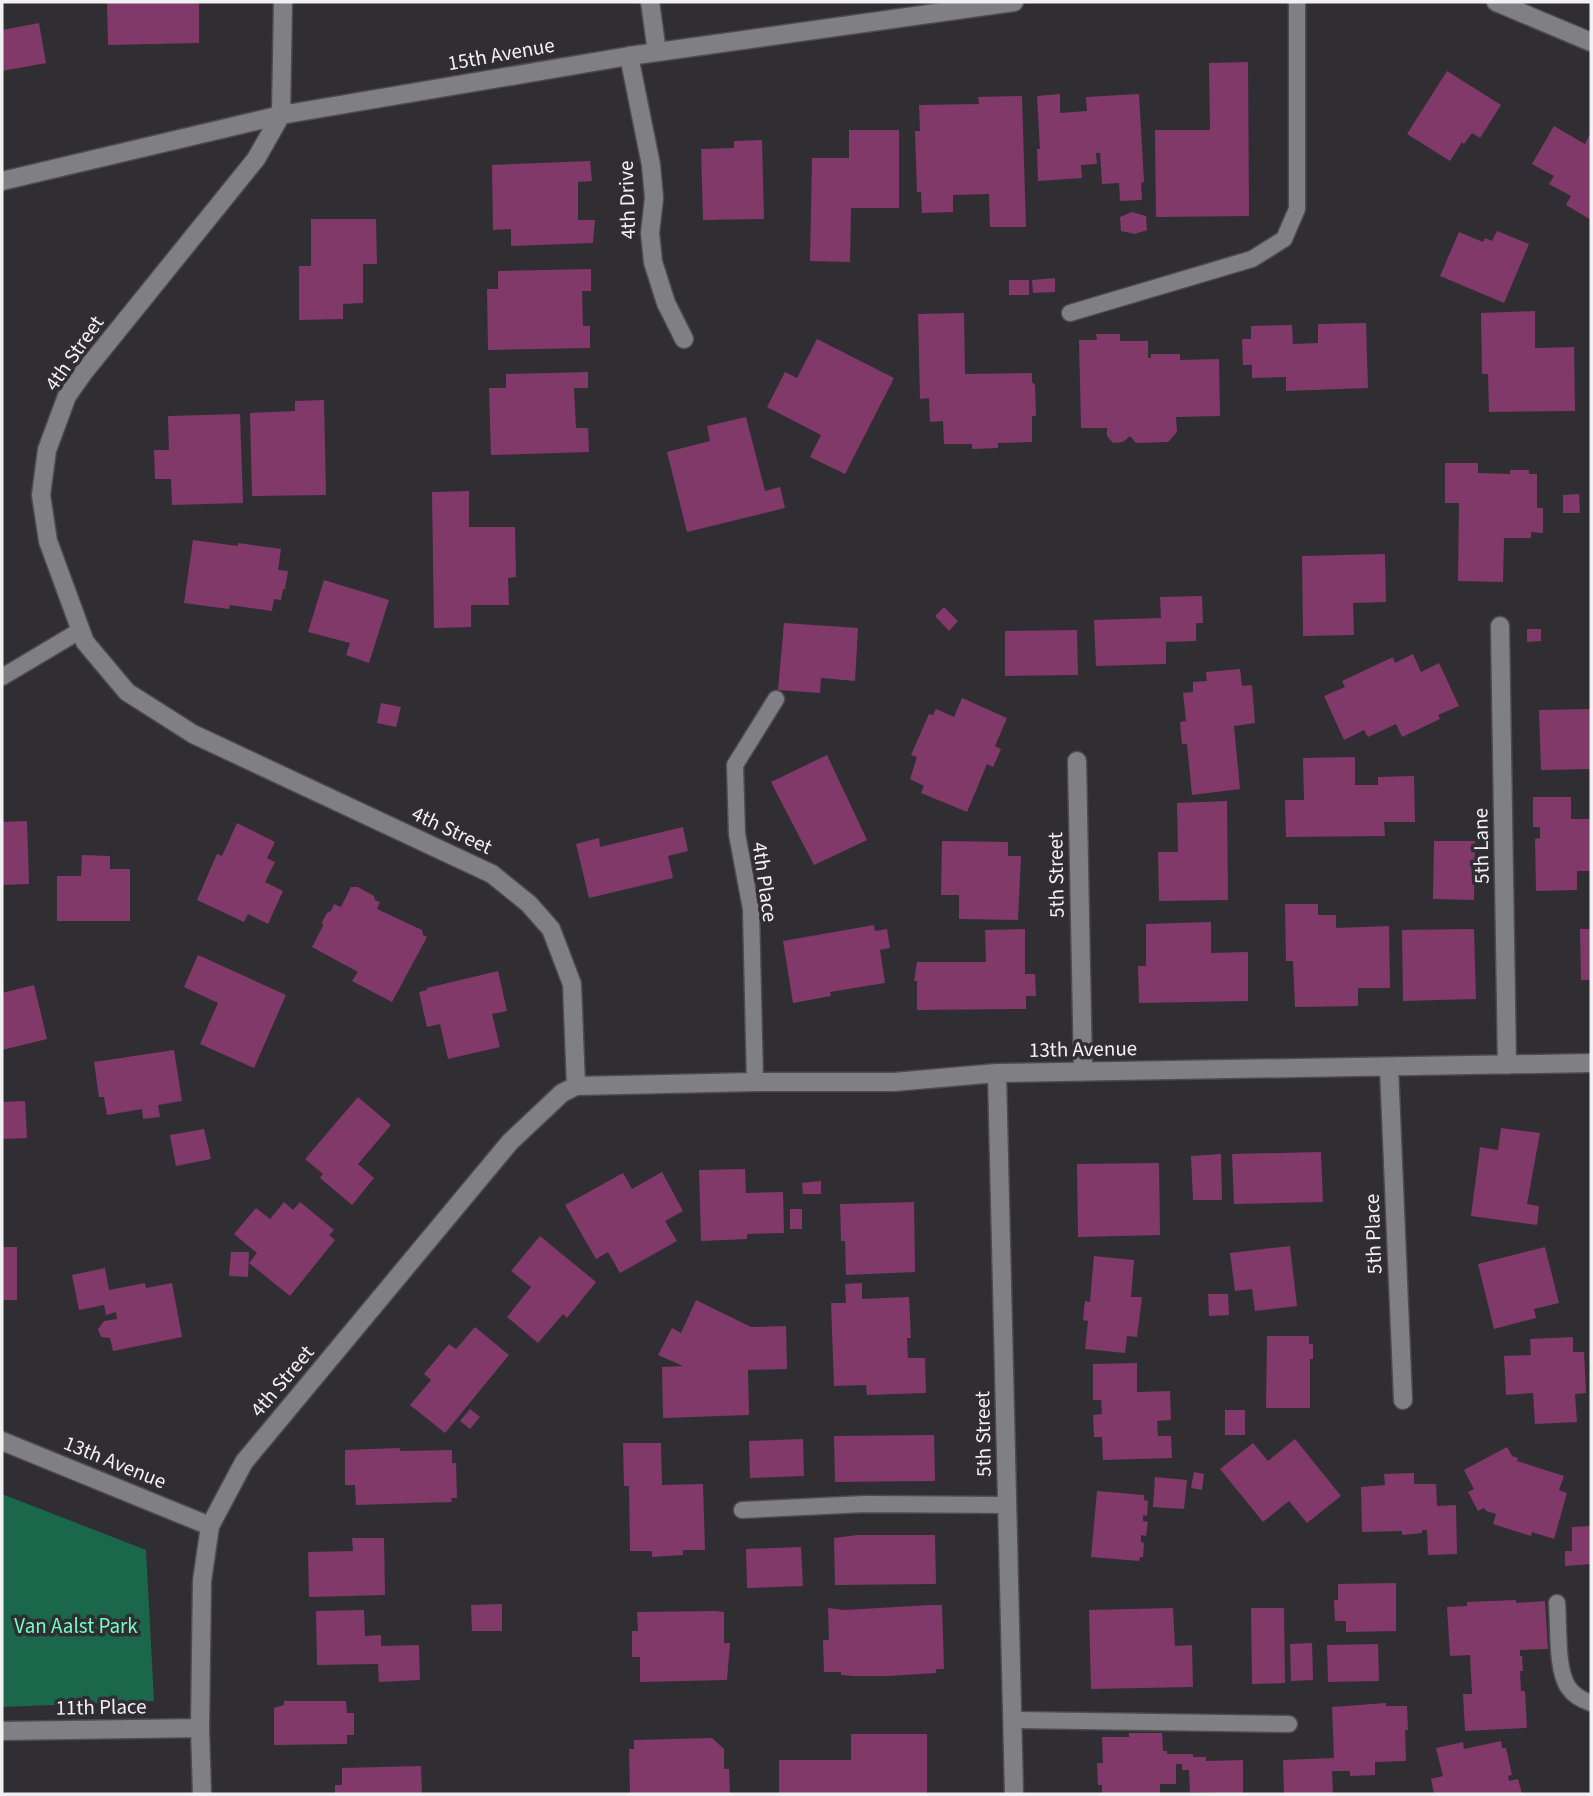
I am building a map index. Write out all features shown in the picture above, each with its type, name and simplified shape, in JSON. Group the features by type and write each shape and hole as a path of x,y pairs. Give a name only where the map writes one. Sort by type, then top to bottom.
{"street":[{"name":"4th Street","path":"202,1794 202,1581 210,1526 244,1462 501,1152 562,1093 576,1086 572,984 551,929 529,904 492,874 193,734 127,692 85,642 48,541 41,495 47,450 67,396 256,159 281,115 283,2"},
{"path":"650,2 657,51"},
{"name":"15th Avenue","path":"2,181 281,115 914,8 1014,2"},
{"path":"1496,2 1591,42"},
{"name":"4th Drive","path":"629,56 651,165 654,198 650,233 653,262 666,303 684,339"},
{"name":"5th Lane","path":"1500,626 1507,1065"},
{"name":"5th Street","path":"1077,761 1083,1072"},
{"name":"13th Avenue","path":"576,1086 894,1082 997,1073 1591,1063"},
{"name":"5th Place","path":"1389,1067 1403,1400"},
{"name":"5th Street","path":"997,1073 1014,1794"},
{"name":"13th Avenue","path":"2,1441 210,1526"},
{"name":"11th Place","path":"2,1731 200,1728"}],"lane":[{"path":"1070,313 1252,259 1284,239 1297,209 1297,2"},
{"path":"2,677 81,630"},
{"name":"4th Place","path":"755,1082 751,909 737,834 735,765 776,699"},
{"path":"742,1510 865,1504 1008,1504"},
{"path":"1557,1604 1561,1665 1568,1687 1579,1698 1591,1703"},
{"path":"1012,1720 1289,1724"}],"green space":[{"name":"Van Aalst Park","path":"2,1494 146,1550 154,1701 2,1707"}],"building":[{"path":"107,2 199,2 199,43 108,45"},
{"path":"39,23 46,63 2,71 2,30"},
{"path":"1248,62 1249,216 1156,217 1155,130 1210,130 1209,63"},
{"path":"1447,71 1501,105 1480,138 1472,133 1464,144 1462,142 1450,161 1407,134"},
{"path":"1060,94 1060,113 1087,111 1086,97 1139,94 1144,182 1141,183 1142,200 1120,201 1119,183 1102,184 1100,153 1096,153 1097,164 1081,165 1082,178 1038,181 1037,149 1040,149 1037,96"},
{"path":"1022,96 1026,227 990,227 989,194 953,195 953,212 922,213 921,192 917,192 915,131 920,131 919,105 979,104 978,97"},
{"path":"1554,126 1585,144 1591,132 1591,220 1566,205 1571,196 1549,184 1554,176 1532,164"},
{"path":"849,130 899,130 899,208 851,208 850,262 810,261 812,158 849,158"},
{"path":"762,140 764,219 703,220 701,149 734,148 734,141"},
{"path":"590,161 592,181 578,182 578,220 595,220 593,243 511,246 511,229 493,230 492,165"},
{"path":"1132,212 1146,216 1147,230 1135,234 1121,231 1120,217"},
{"path":"311,219 376,219 377,264 363,264 363,303 343,304 343,319 299,320 299,266 311,266"},
{"path":"1497,231 1529,244 1504,303 1440,276 1459,232 1483,242 1485,238 1492,241"},
{"path":"591,269 591,291 582,291 583,326 590,326 590,348 488,350 487,289 498,289 498,271"},
{"path":"1055,278 1055,292 1033,293 1032,280"},
{"path":"1009,280 1029,280 1029,295 1009,295"},
{"path":"1535,311 1535,348 1574,347 1575,411 1489,412 1488,374 1482,374 1481,313"},
{"path":"964,313 965,374 1032,373 1036,416 1032,416 1032,442 998,443 998,448 972,449 972,444 944,444 943,421 930,422 929,398 920,399 918,314"},
{"path":"1366,323 1368,388 1286,391 1286,377 1252,378 1252,365 1243,365 1242,339 1251,339 1251,326 1292,325 1293,344 1318,343 1318,324"},
{"path":"1096,334 1120,334 1120,341 1148,341 1148,358 1151,358 1151,354 1180,354 1180,360 1219,359 1220,416 1176,417 1177,432 1168,442 1136,443 1130,436 1123,442 1113,443 1107,436 1107,428 1081,428 1079,340 1097,340"},
{"path":"817,339 894,378 845,474 810,457 821,435 767,407 785,372 797,378"},
{"path":"588,372 588,388 574,388 576,428 588,428 589,452 491,455 489,388 506,388 506,374"},
{"path":"324,400 326,495 252,496 250,413 295,411 295,401"},
{"path":"240,414 243,503 172,505 171,479 155,479 154,450 169,450 168,416"},
{"path":"746,417 765,491 780,487 785,508 687,532 667,452 710,441 707,426"},
{"path":"1445,463 1478,463 1478,473 1510,474 1510,470 1529,470 1529,474 1537,474 1537,508 1543,508 1543,533 1531,532 1531,538 1504,538 1503,582 1458,581 1459,503 1445,503"},
{"path":"469,491 469,527 515,527 516,577 508,578 509,605 471,605 471,627 434,628 432,492"},
{"path":"1579,494 1580,513 1563,513 1563,495"},
{"path":"193,540 281,549 278,570 288,571 281,600 274,599 272,611 230,605 229,609 184,603"},
{"path":"1385,554 1386,602 1353,603 1354,635 1303,636 1302,556"},
{"path":"324,580 389,600 369,663 346,655 350,643 308,632"},
{"path":"1202,596 1203,623 1196,623 1196,641 1166,642 1166,664 1096,666 1094,620 1161,618 1160,597"},
{"path":"944,607 958,621 949,631 935,616"},
{"path":"784,623 858,628 855,681 821,678 820,693 778,690"},
{"path":"1527,629 1541,629 1541,641 1527,642"},
{"path":"1077,630 1078,675 1005,676 1005,631"},
{"path":"1413,654 1421,672 1439,663 1459,706 1438,715 1440,719 1402,737 1396,724 1368,737 1364,730 1344,740 1324,696 1345,687 1342,681 1393,657 1395,663"},
{"path":"1240,669 1242,686 1252,685 1255,723 1234,726 1240,789 1192,795 1187,744 1182,744 1180,722 1186,721 1183,693 1193,692 1193,682 1207,681 1206,672"},
{"path":"962,698 1007,718 995,746 1001,749 993,767 987,764 967,812 921,793 924,786 910,779 917,757 911,755 929,714 933,715 936,709 954,717"},
{"path":"381,703 401,707 396,727 377,723"},
{"path":"1591,709 1591,769 1541,770 1539,710"},
{"path":"827,755 867,840 814,865 771,782"},
{"path":"1355,757 1355,785 1378,785 1378,777 1414,776 1415,822 1384,822 1385,836 1286,837 1285,800 1304,800 1303,758"},
{"path":"1533,797 1571,797 1571,819 1591,819 1591,871 1577,871 1577,890 1536,891 1535,839 1540,838 1540,827 1533,827"},
{"path":"1227,801 1228,900 1159,901 1158,852 1178,852 1177,803"},
{"path":"27,821 29,884 2,885 2,822"},
{"path":"237,823 275,842 267,858 275,862 265,882 283,891 268,924 248,914 244,922 197,900 217,854 222,856"},
{"path":"683,827 688,851 668,856 673,878 589,898 576,844 599,838 600,847"},
{"path":"942,841 1008,842 1008,856 1021,856 1018,920 959,919 959,895 941,895"},
{"path":"1434,841 1475,841 1474,900 1433,899"},
{"path":"82,855 110,856 110,869 130,869 130,921 57,921 57,876 81,876"},
{"path":"351,887 358,887 374,896 375,900 380,902 377,909 422,930 427,937 392,1002 352,981 358,972 312,947 327,913 334,904 341,907"},
{"path":"1285,904 1318,904 1318,915 1336,915 1336,928 1389,926 1390,988 1358,988 1358,1006 1295,1007 1293,961 1286,961"},
{"path":"1211,922 1211,953 1248,952 1248,1001 1139,1003 1138,966 1146,966 1146,924"},
{"path":"874,925 875,931 887,929 890,948 880,950 885,983 830,992 831,996 793,1003 783,941"},
{"path":"1025,929 1025,974 1035,974 1036,996 1026,996 1026,1009 917,1010 917,981 914,981 917,962 986,962 985,930"},
{"path":"1474,929 1476,999 1403,1001 1402,930"},
{"path":"1580,929 1591,929 1591,980 1581,980"},
{"path":"198,955 286,995 254,1068 200,1044 218,1003 184,987"},
{"path":"498,971 507,1011 492,1014 500,1047 448,1059 440,1024 427,1027 419,992"},
{"path":"34,985 47,1039 2,1050 2,993"},
{"path":"174,1050 182,1101 158,1105 160,1117 143,1119 142,1109 107,1115 104,1097 99,1097 94,1062"},
{"path":"358,1097 391,1125 358,1164 374,1178 352,1205 320,1178 323,1174 305,1159"},
{"path":"25,1101 27,1138 2,1139 2,1102"},
{"path":"1501,1128 1540,1133 1527,1204 1539,1206 1537,1225 1471,1216 1480,1147 1498,1150"},
{"path":"204,1129 211,1159 176,1166 170,1135"},
{"path":"1321,1152 1323,1202 1234,1204 1232,1154"},
{"path":"1221,1154 1222,1200 1193,1200 1191,1156"},
{"path":"1159,1163 1160,1235 1078,1237 1077,1164"},
{"path":"745,1169 746,1193 783,1192 784,1233 747,1234 747,1239 701,1241 699,1170"},
{"path":"662,1172 683,1211 665,1221 677,1241 620,1273 608,1252 596,1259 565,1205 623,1173 632,1189"},
{"path":"821,1181 821,1194 803,1194 802,1183"},
{"path":"284,1202 293,1210 300,1202 334,1230 329,1235 335,1240 290,1296 249,1263 257,1253 234,1234 256,1208 270,1219"},
{"path":"914,1202 915,1272 846,1275 845,1241 841,1241 840,1204"},
{"path":"790,1209 802,1209 802,1229 790,1229"},
{"path":"540,1236 596,1282 567,1318 563,1314 538,1343 507,1317 531,1287 511,1271"},
{"path":"1290,1246 1297,1306 1255,1311 1252,1289 1235,1291 1230,1253"},
{"path":"2,1247 17,1247 17,1300 2,1300"},
{"path":"1545,1247 1559,1303 1534,1309 1536,1318 1494,1329 1478,1264"},
{"path":"231,1252 249,1252 248,1277 229,1276"},
{"path":"1094,1256 1134,1260 1131,1297 1142,1297 1137,1337 1127,1336 1125,1353 1085,1349 1088,1321 1083,1320 1085,1301 1090,1302"},
{"path":"105,1268 109,1290 145,1283 146,1288 172,1283 182,1337 113,1351 110,1338 101,1337 98,1329 104,1321 117,1319 116,1312 106,1315 104,1305 79,1310 72,1275"},
{"path":"862,1283 862,1299 909,1297 911,1338 907,1338 908,1358 925,1358 926,1393 867,1395 866,1385 834,1386 831,1303 846,1303 845,1284"},
{"path":"1208,1294 1228,1294 1229,1315 1209,1316"},
{"path":"696,1300 751,1327 786,1326 787,1369 748,1370 749,1415 663,1418 662,1367 683,1366 658,1355 672,1328 681,1333"},
{"path":"475,1327 509,1355 445,1433 410,1405 431,1380 424,1374 449,1344 456,1349"},
{"path":"1267,1336 1309,1336 1309,1344 1313,1344 1313,1359 1310,1359 1310,1408 1266,1408"},
{"path":"1573,1337 1573,1352 1584,1352 1586,1393 1575,1394 1577,1422 1535,1424 1533,1393 1506,1395 1504,1356 1531,1355 1530,1339"},
{"path":"1137,1363 1137,1392 1170,1391 1171,1420 1157,1421 1158,1436 1171,1436 1172,1458 1103,1460 1102,1437 1094,1437 1093,1415 1102,1414 1101,1400 1093,1400 1093,1364"},
{"path":"470,1409 480,1417 470,1429 460,1421"},
{"path":"1225,1410 1245,1410 1245,1435 1225,1435"},
{"path":"934,1435 935,1481 835,1482 834,1436"},
{"path":"803,1439 804,1476 750,1478 749,1441"},
{"path":"1295,1439 1341,1496 1307,1523 1289,1501 1263,1522 1220,1469 1253,1443 1268,1461"},
{"path":"623,1443 661,1443 662,1485 703,1484 705,1550 683,1550 683,1555 652,1557 652,1551 630,1551 629,1486 624,1486"},
{"path":"1507,1447 1512,1456 1518,1458 1517,1461 1564,1476 1559,1490 1567,1493 1554,1539 1532,1532 1531,1536 1493,1524 1496,1514 1484,1508 1478,1511 1468,1492 1474,1489 1464,1470"},
{"path":"400,1448 400,1451 452,1450 452,1463 456,1463 457,1498 451,1498 452,1502 356,1505 355,1485 345,1485 345,1450"},
{"path":"1194,1472 1204,1474 1202,1490 1191,1488"},
{"path":"1414,1473 1414,1484 1436,1484 1437,1506 1456,1505 1457,1554 1428,1555 1427,1530 1402,1535 1402,1531 1362,1532 1361,1487 1385,1485 1384,1474"},
{"path":"1155,1477 1187,1480 1184,1509 1153,1507"},
{"path":"1097,1491 1144,1495 1144,1500 1148,1501 1147,1516 1143,1515 1143,1521 1148,1522 1146,1536 1141,1535 1141,1542 1144,1543 1143,1557 1140,1557 1139,1561 1091,1557"},
{"path":"1591,1526 1591,1564 1565,1566 1565,1551 1572,1551 1572,1527"},
{"path":"857,1535 935,1535 936,1584 835,1585 834,1538"},
{"path":"352,1538 384,1538 385,1595 309,1597 308,1552 353,1551"},
{"path":"801,1547 803,1586 747,1588 746,1549"},
{"path":"1396,1583 1396,1631 1346,1632 1346,1621 1335,1621 1334,1600 1338,1600 1338,1584"},
{"path":"1516,1600 1516,1603 1545,1601 1548,1649 1520,1650 1523,1671 1520,1671 1521,1691 1525,1691 1527,1728 1465,1731 1463,1694 1472,1694 1470,1655 1450,1656 1447,1607 1467,1606 1467,1602"},
{"path":"502,1604 502,1631 472,1631 471,1605"},
{"path":"942,1605 944,1669 936,1669 936,1673 888,1676 853,1676 841,1675 841,1672 824,1672 823,1640 829,1640 828,1608 844,1610"},
{"path":"1173,1608 1175,1646 1192,1645 1193,1687 1091,1689 1089,1610"},
{"path":"1251,1608 1284,1608 1285,1683 1252,1684"},
{"path":"364,1610 365,1636 381,1635 381,1646 419,1645 420,1680 379,1682 378,1664 317,1665 316,1611"},
{"path":"637,1612 724,1612 724,1643 730,1643 727,1680 640,1682 640,1657 632,1657 632,1631 638,1631"},
{"path":"1312,1643 1313,1680 1291,1681 1290,1644"},
{"path":"1378,1644 1379,1681 1328,1682 1327,1645"},
{"path":"284,1701 346,1701 347,1713 354,1713 354,1735 347,1735 347,1744 274,1745 274,1708 284,1705"},
{"path":"1386,1703 1386,1706 1407,1706 1406,1761 1375,1762 1375,1775 1350,1776 1350,1771 1332,1771 1333,1794 1284,1794 1283,1760 1334,1758 1332,1707"},
{"path":"1129,1733 1162,1733 1163,1751 1167,1751 1167,1754 1193,1754 1193,1757 1206,1757 1206,1761 1243,1760 1243,1794 1190,1792 1189,1770 1182,1770 1182,1764 1176,1764 1176,1784 1160,1784 1160,1794 1102,1794 1102,1785 1098,1785 1097,1763 1103,1763 1102,1737 1129,1737"},
{"path":"851,1734 927,1734 927,1794 779,1794 779,1760 851,1760"},
{"path":"712,1738 724,1749 724,1769 729,1769 730,1794 630,1794 629,1749 634,1749 634,1740"},
{"path":"1501,1741 1502,1748 1506,1748 1512,1775 1508,1776 1509,1781 1518,1779 1522,1794 1434,1794 1431,1779 1443,1776 1436,1748 1463,1742 1464,1749"},
{"path":"421,1766 422,1794 335,1794 335,1785 342,1785 342,1768"}]}
